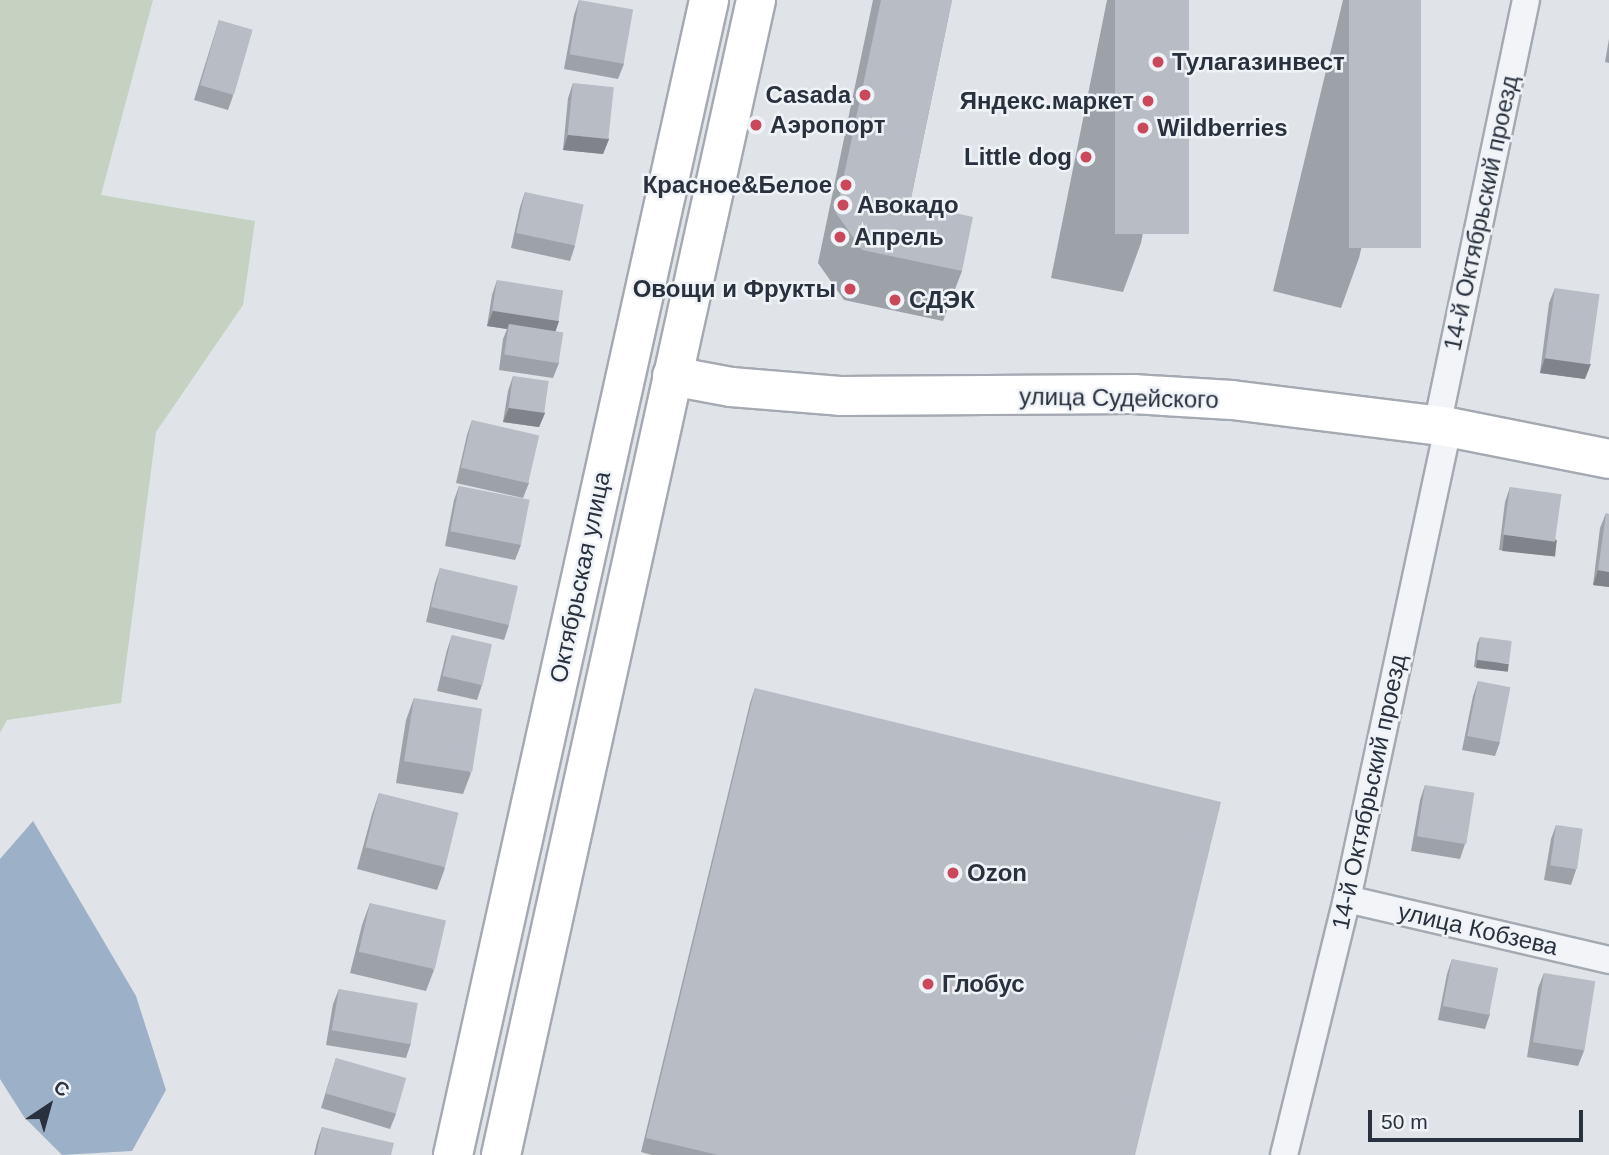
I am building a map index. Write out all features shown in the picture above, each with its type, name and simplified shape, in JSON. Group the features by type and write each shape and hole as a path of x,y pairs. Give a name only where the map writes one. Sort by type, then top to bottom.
{"main road":[{"name":"Октябрьская улица","path":"453,1155 709,0"},
{"name":"Октябрьская улица","path":"501,1155 755,0"},
{"name":"улица Судейского","path":"626,368 731,387 840,396 1133,394 1232,400 1443,426 1609,459"}],"street":[{"name":"14-й Октябрьский проезд","path":"1284,1155 1347,899 1443,426 1525,0"},
{"name":"улица Кобзева","path":"1347,899 1609,960"}],"green space":[{"path":"0,0 153,0 101,195 255,221 243,305 156,432 121,703 7,720 0,733"}],"water":[{"path":"33,821 136,996 166,1090 132,1151 62,1155 24,1117 0,1079 0,859"}],"building":[{"path":"579,0 633,10 624,64 569,54"},
{"path":"881,0 952,0 910,203 973,217 962,271 862,250 836,213"},
{"path":"1115,0 1189,0 1189,234 1115,234"},
{"path":"1349,0 1421,0 1421,248 1349,248"},
{"path":"219,20 253,30 234,95 200,85"},
{"path":"573,83 614,87 608,139 568,135"},
{"path":"525,192 584,204 575,246 516,233"},
{"path":"497,280 563,290 558,321 492,311"},
{"path":"1555,288 1600,294 1590,365 1545,358"},
{"path":"509,324 563,333 558,363 504,355"},
{"path":"513,376 549,381 544,413 509,408"},
{"path":"472,420 539,436 528,483 461,468"},
{"path":"459,486 530,500 521,545 450,531"},
{"path":"1510,487 1561,494 1555,542 1503,535"},
{"path":"1606,513 1609,514 1609,572 1598,570"},
{"path":"440,568 518,586 509,625 431,607"},
{"path":"452,635 492,644 483,685 443,676"},
{"path":"1480,637 1512,641 1509,664 1477,660"},
{"path":"1478,681 1510,687 1500,742 1467,736"},
{"name":"Глобус","path":"755,688 1221,802 1135,1155 718,1155 646,1138"},
{"path":"414,698 482,709 472,772 404,761"},
{"path":"1425,785 1474,793 1466,844 1417,836"},
{"path":"379,793 459,813 445,867 365,847"},
{"path":"1556,825 1583,829 1577,869 1550,866"},
{"path":"370,903 446,921 435,969 359,952"},
{"path":"1452,959 1498,968 1489,1015 1443,1006"},
{"path":"1544,973 1595,981 1584,1050 1533,1042"},
{"path":"339,989 418,1003 410,1044 332,1030"},
{"path":"336,1058 406,1078 396,1114 326,1094"},
{"path":"322,1127 394,1143 391,1155 316,1155"}],"place":[{"name":"Тулагазинвест","path":"1158,62"},
{"name":"Casada","path":"865,95"},
{"name":"Яндекс.маркет","path":"1148,101"},
{"name":"Аэропорт","path":"756,125"},
{"name":"Wildberries","path":"1143,128"},
{"name":"Little dog","path":"1086,157"},
{"name":"Красное&Белое","path":"846,185"},
{"name":"Авокадо","path":"843,205"},
{"name":"Апрель","path":"840,237"},
{"name":"Овощи и Фрукты","path":"850,289"},
{"name":"СДЭК","path":"895,300"},
{"name":"Ozon","path":"953,873"},
{"name":"Глобус","path":"928,984"}]}
